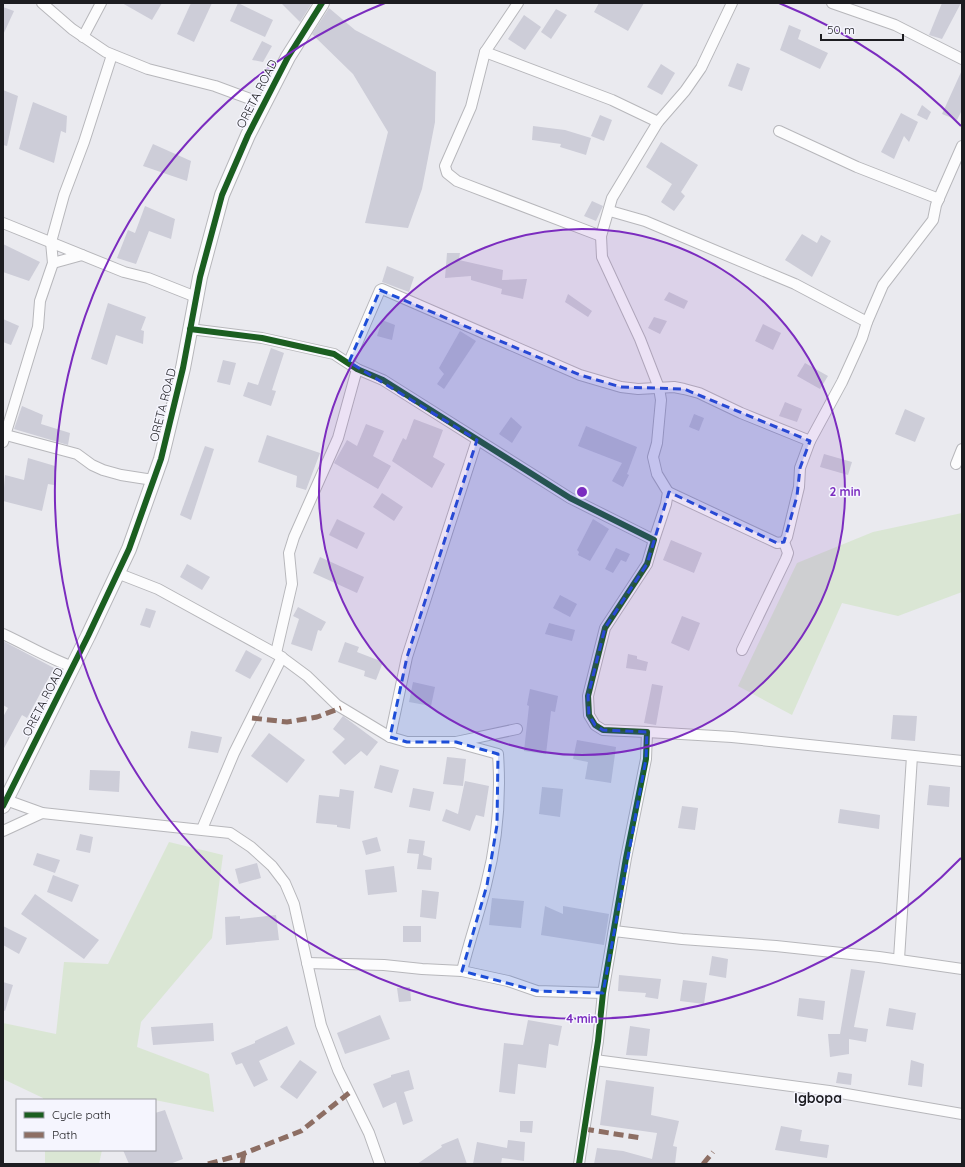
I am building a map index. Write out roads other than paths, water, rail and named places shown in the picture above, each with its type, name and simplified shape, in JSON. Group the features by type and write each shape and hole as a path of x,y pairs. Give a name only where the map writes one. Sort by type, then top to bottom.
{"street":[{"path":"42,3 84,37 112,55 148,69 215,86 264,104"},
{"path":"84,37 101,3"},
{"name":"ORETA ROAD","path":"4,803 73,667 129,549 161,459 180,383 200,276 222,195 248,135 288,57 322,3"},
{"path":"518,3 486,52 470,107 445,166 447,173 457,181 601,236"},
{"path":"732,3 701,68 685,91 658,122 612,198 610,211 601,236 602,257 640,340 659,388 660,400 657,443 653,457 657,474 668,492 777,543 784,542"},
{"path":"832,3 895,25 962,59"},
{"path":"486,52 612,100 658,122"},
{"path":"112,55 84,142 67,186 51,242 53,263 40,301 38,327 4,439 77,454 103,470 121,475 154,480"},
{"path":"779,131 857,167 940,198"},
{"path":"742,650 788,554 784,542 787,537 797,496 800,468 810,441 842,382 862,338 882,285 933,220 940,198 962,146"},
{"path":"610,211 652,224 795,284 867,322"},
{"path":"3,223 124,272 148,278 196,297"},
{"path":"53,263 82,255"},
{"path":"349,362 380,290 382,289 580,375 621,388 638,389 674,387 699,393 741,413 810,441"},
{"path":"190,329 262,338 334,354 349,362 357,369 383,380 570,498 654,540"},
{"path":"202,829 234,753 279,655 292,584 289,553 292,542 338,438 357,369"},
{"path":"390,737 407,657 477,440"},
{"path":"956,464 962,449"},
{"path":"668,492 666,504 646,564 605,628 588,696 589,715 595,725 603,730 732,737 962,761"},
{"path":"117,573 158,589 279,655 308,676 337,705 390,737 408,742 456,742 517,729"},
{"path":"3,634 23,642 47,658 73,667"},
{"path":"579,1164 595,1060 603,993 626,858 646,759 647,732"},
{"path":"456,742 498,754 500,781 497,825 487,885 469,940 462,971"},
{"path":"899,959 912,756"},
{"path":"4,803 42,813 230,833 251,847 272,866 285,883 294,904 321,1025 338,1070 369,1133 380,1164"},
{"path":"3,831 42,813"},
{"path":"614,931 682,940 776,946 899,959 962,969"},
{"path":"307,963 384,965 462,971 495,978 537,991 603,993"},
{"path":"595,1060 829,1091 962,1114"}],"district":[{"name":"Igbopa","path":"818,1098"}]}
